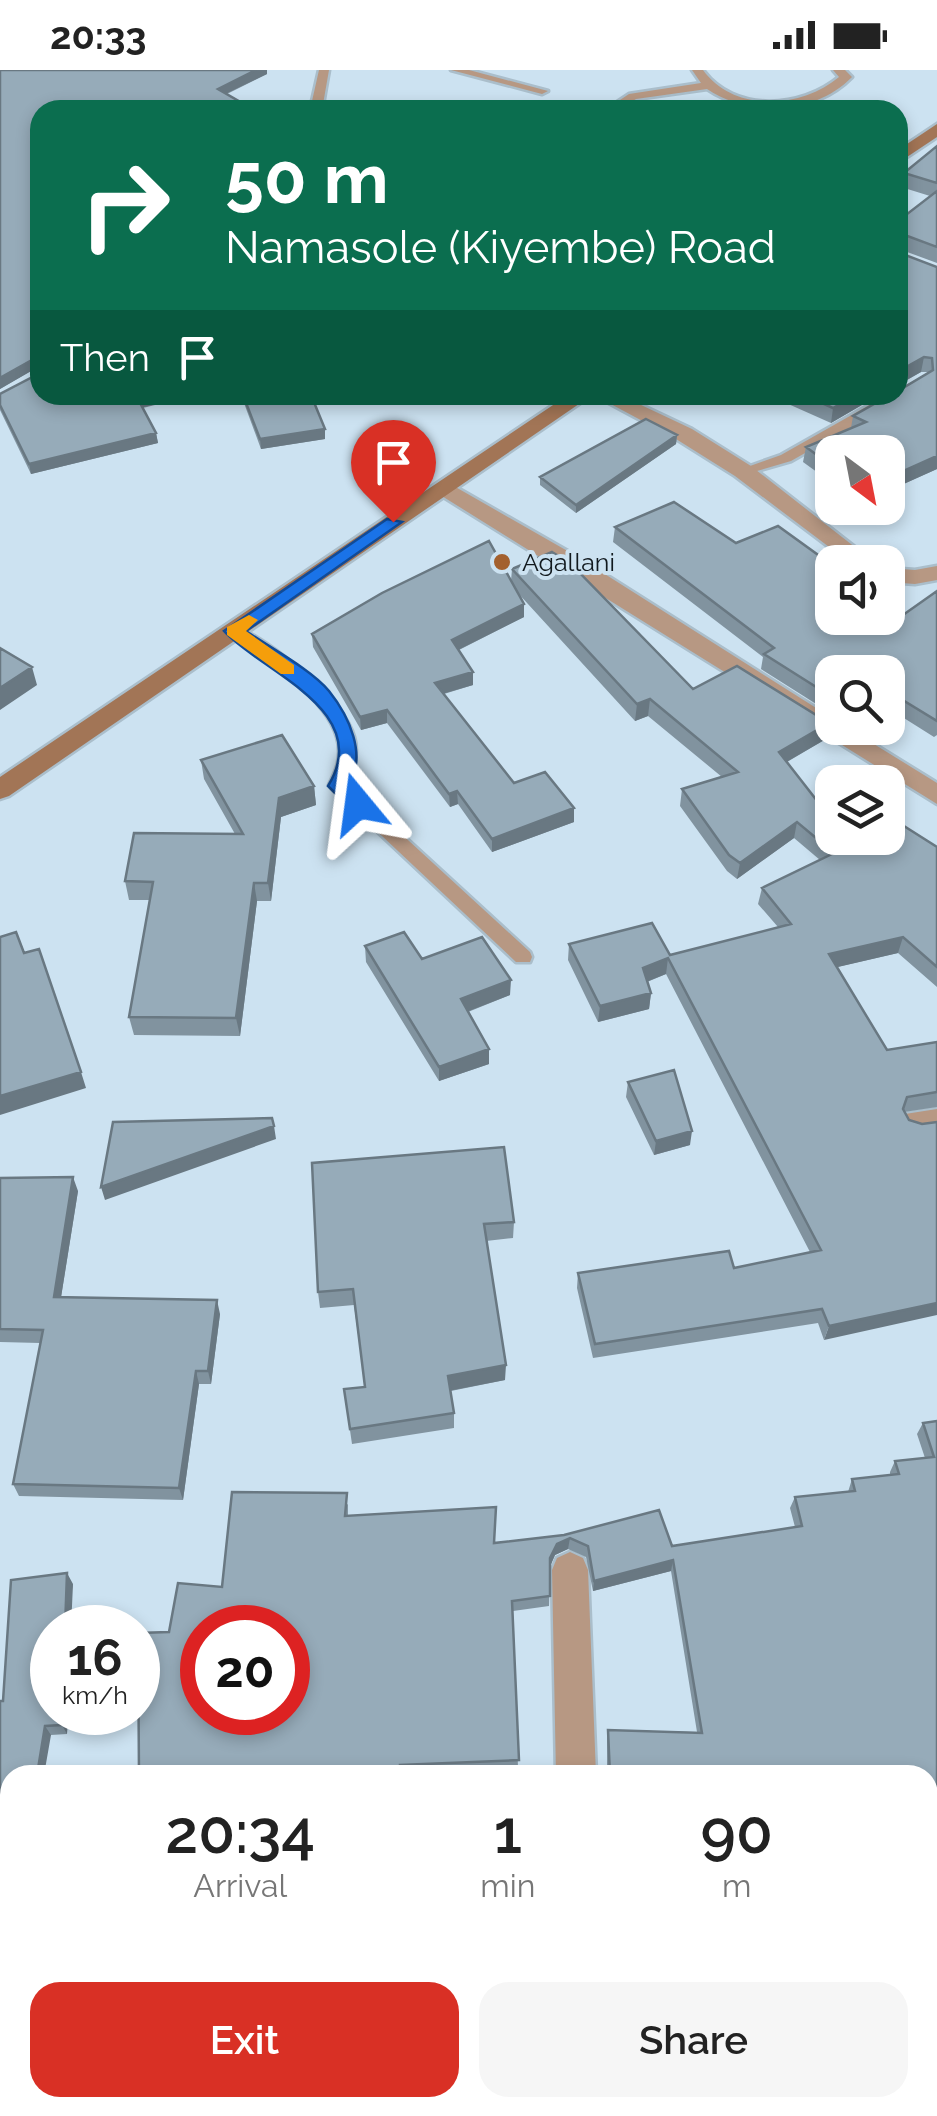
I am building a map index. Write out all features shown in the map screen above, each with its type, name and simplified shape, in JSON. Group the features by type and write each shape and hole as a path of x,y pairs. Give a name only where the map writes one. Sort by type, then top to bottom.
{"main road":[{"path":"908,151 937,129"},
{"path":"0,790 567,405"}],"street":[{"path":"625,405 684,434 743,471 841,545"},
{"path":"445,488 557,552 788,704 937,795"},
{"path":"905,576 937,573"},
{"path":"570,1570 576,1765"}],"lane":[{"path":"318,100 324,70"},
{"path":"456,70 542,91"},
{"path":"696,70 706,86 734,100"},
{"path":"806,100 834,91 846,77 838,70"},
{"path":"626,100 706,86"},
{"path":"743,471 786,458 879,405"},
{"path":"234,631 321,693 345,736 348,771 338,786 523,957"}],"building":[{"path":"0,70 256,70 218,89 237,100 30,100 30,361 0,378"},
{"path":"937,146 937,183 908,174 908,170"},
{"path":"937,191 937,247 908,236 908,213"},
{"path":"908,256 937,267 937,456 905,470 905,435 835,435 866,422 853,416 872,405 908,405 908,385 933,370 932,358 924,357 908,366"},
{"path":"30,378 30,405 141,405 156,433 29,464 0,405 0,394"},
{"path":"247,405 315,405 325,429 260,439"},
{"path":"646,419 677,435 576,505 540,477"},
{"path":"674,502 736,543 778,526 815,553 815,635 905,635 905,614 937,591 937,721 905,701 905,655 815,655 815,686 764,654 774,648 615,527"},
{"path":"489,541 524,604 452,640 473,672 435,683 514,783 545,772 574,808 492,839 457,791 449,794 387,710 360,717 312,634 382,593"},
{"path":"552,552 570,563 693,689 737,666 815,714 815,731 779,752 815,798 815,837 797,822 740,863 729,855 682,789 738,772 650,699 637,704 512,569"},
{"path":"0,648 32,667 0,688"},
{"path":"282,735 314,786 279,798 268,883 254,883 236,1018 129,1017 153,882 125,881 134,833 243,834 201,760"},
{"path":"905,827 937,847 937,967 903,937 829,954 887,1050 937,1042 937,1092 907,1097 903,1109 909,1120 922,1124 937,1122 937,1303 829,1326 822,1309 595,1344 578,1273 729,1251 734,1268 821,1250 668,958 643,968 651,993 600,1006 569,944 652,923 670,955 791,924 762,888 830,855 905,855"},
{"path":"16,932 24,953 39,949 81,1072 0,1096 0,937"},
{"path":"404,932 422,959 482,937 511,980 461,999 489,1049 439,1067 365,946"},
{"path":"674,1070 692,1131 656,1141 628,1082"},
{"path":"272,1118 274,1126 101,1187 113,1122"},
{"path":"504,1147 514,1222 484,1224 506,1365 448,1376 454,1413 350,1429 344,1389 365,1387 353,1289 318,1292 312,1163"},
{"path":"73,1177 54,1297 217,1300 208,1371 196,1371 179,1488 13,1484 43,1330 0,1329 0,1178"},
{"path":"937,1421 937,1765 610,1765 608,1730 702,1733 673,1560 594,1581 588,1546 570,1538 557,1544 550,1558 550,1596 512,1601 519,1760 400,1765 139,1765 139,1735 160,1735 160,1632 169,1632 178,1583 222,1587 232,1492 347,1493 345,1516 496,1507 494,1543 564,1535 659,1510 672,1546 802,1526 795,1497 855,1491 852,1479 899,1474 895,1461 934,1457 923,1423"},
{"path":"67,1573 66,1605 30,1605 30,1735 44,1735 39,1765 0,1765 11,1580"}],"slow traffic":[{"path":"249,620 234,631 288,670"}],"place":[{"name":"Agallani","path":"502,562"}],"route":[{"path":"358,804 338,786 348,771 345,736 321,693 234,631 393,522"}]}
